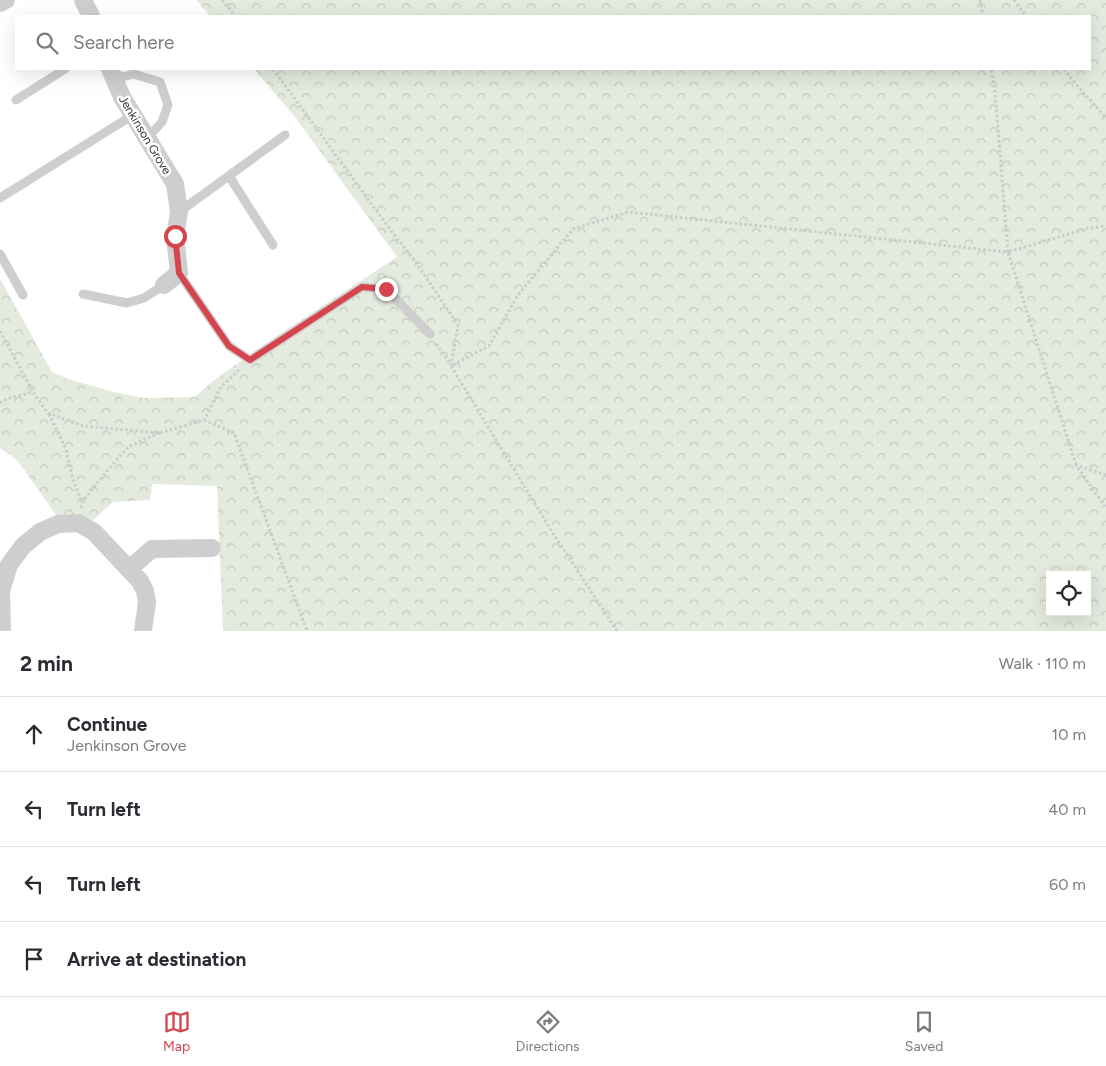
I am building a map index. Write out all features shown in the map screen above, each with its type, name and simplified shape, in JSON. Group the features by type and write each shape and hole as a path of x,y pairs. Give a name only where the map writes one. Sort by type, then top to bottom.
{"street":[{"path":"0,3 6,0"},
{"path":"83,0 90,15"},
{"name":"Jenkinson Grove","path":"112,74 122,97 175,184 179,212 175,236 179,273"},
{"path":"164,285 179,273"},
{"path":"2,631 2,591 9,565 23,546 40,532 58,524 78,523 94,532 140,581 145,591 146,602 144,631"},
{"path":"129,569 152,549 212,548"}],"lane":[{"path":"16,100 63,70"},
{"path":"112,74 134,74 160,82 168,105 162,122 147,138"},
{"path":"0,198 133,116"},
{"path":"179,212 285,135"},
{"path":"229,176 273,245"},
{"path":"0,254 23,295"},
{"path":"179,273 229,346 250,360 362,287 386,289 430,334"},
{"path":"83,294 127,303 144,298 164,285"}],"path":[{"path":"222,0 233,15"},
{"path":"980,0 983,15"},
{"path":"1014,0 1025,15"},
{"path":"274,70 415,261 458,325 451,366"},
{"path":"991,70 995,92 1008,252 1076,465 1106,508"},
{"path":"1065,70 1106,118"},
{"path":"451,366 489,346 518,295 573,228 628,212 1008,252 1089,228 1106,226"},
{"path":"0,331 33,392 48,413 66,449 73,480 82,502"},
{"path":"430,334 551,530 617,631"},
{"path":"204,420 220,388 250,360"},
{"path":"0,403 7,398 33,392"},
{"path":"48,413 84,426 159,433"},
{"path":"78,523 82,502 128,447 159,433 204,420 234,433 307,631"},
{"path":"1076,465 1106,475"}],"green space":[{"path":"196,0 1106,0 1106,631 223,631 217,486 152,484 150,500 113,502 92,521 56,515 18,461 0,448 0,279 52,372 68,379 114,392 144,398 195,397 213,381 256,350 397,257 295,117 255,70 1091,70 1091,15 209,15"}],"route":[{"path":"175,236 179,273 229,346 250,360 362,287 386,289"}]}
